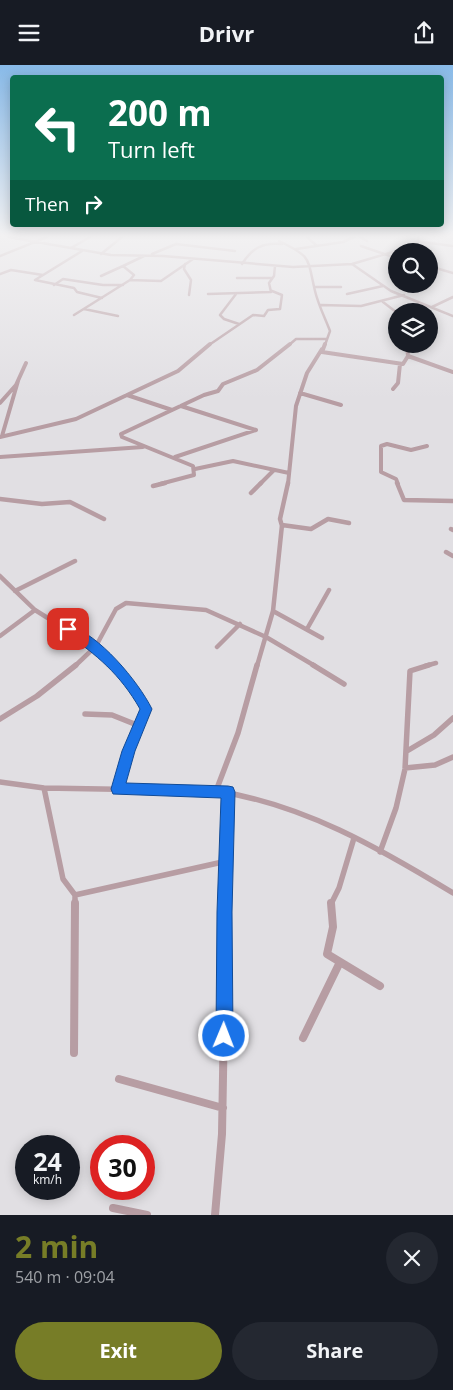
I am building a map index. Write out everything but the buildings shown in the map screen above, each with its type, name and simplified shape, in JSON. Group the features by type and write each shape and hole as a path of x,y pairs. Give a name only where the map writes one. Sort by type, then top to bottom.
{"street":[{"path":"78,291 102,298"},
{"path":"74,315 114,291"},
{"path":"188,295 189,291"},
{"path":"26,363 18,381 1,436 76,419 187,366 212,342 253,315 264,316 268,310 281,308 281,294 272,291 208,294"},
{"path":"315,291 330,331 321,351 400,364 405,363 408,353"},
{"path":"347,295 364,291"},
{"path":"394,291 423,303"},
{"path":"236,293 220,315 224,319 239,324"},
{"path":"321,305 361,306 383,302 404,295"},
{"path":"438,304 453,297"},
{"path":"383,302 388,306"},
{"path":"84,309 118,316"},
{"path":"438,310 453,317"},
{"path":"152,486 191,476 195,473 194,469 191,464 120,435 172,410 218,391 223,384 249,374 296,339 327,339"},
{"path":"216,791 238,733 256,664 273,611 282,526 280,519 287,493 292,426 300,393 316,357 325,345"},
{"path":"408,356 453,372"},
{"path":"393,389 398,383 400,364"},
{"path":"0,403 18,381"},
{"path":"300,393 341,405"},
{"path":"127,395 172,410"},
{"path":"174,457 256,430 181,406"},
{"path":"206,440 213,443"},
{"path":"427,446 411,450 387,444 381,446 381,472 396,479 404,499 453,501"},
{"path":"0,457 146,447"},
{"path":"194,469 233,461 288,473"},
{"path":"250,493 274,470"},
{"path":"0,499 42,504 70,502 104,519"},
{"path":"282,526 311,529 320,520 329,518 349,523"},
{"path":"446,552 453,556"},
{"path":"16,591 75,561"},
{"path":"0,576 35,610 94,647 131,683 146,709 118,789"},
{"path":"307,629 329,590"},
{"path":"0,719 32,698 94,647 106,632 114,612 123,603 195,608 240,623 344,684"},
{"path":"0,636 35,610"},
{"path":"273,611 322,637"},
{"path":"217,647 240,623"},
{"path":"380,852 398,801 405,768 410,671 436,663"},
{"path":"85,714 107,713 119,716 134,722 138,728"},
{"path":"407,751 434,735 453,719"},
{"path":"405,768 435,765 453,757"},
{"path":"0,782 44,788 228,792 275,805 354,839 453,893"},
{"path":"44,788 63,879 75,895 74,1053"},
{"path":"216,1215 223,1108 228,792"},
{"path":"354,839 342,880 330,906 333,927 327,954 380,985"},
{"path":"75,895 227,861"},
{"path":"304,1039 340,962"},
{"path":"119,1079 223,1108"},
{"path":"113,1208 147,1215"}],"route":[{"path":"68,629 94,647 122,673 131,683 146,709 129,751 118,789 228,792 224,912 224,1036"}]}
